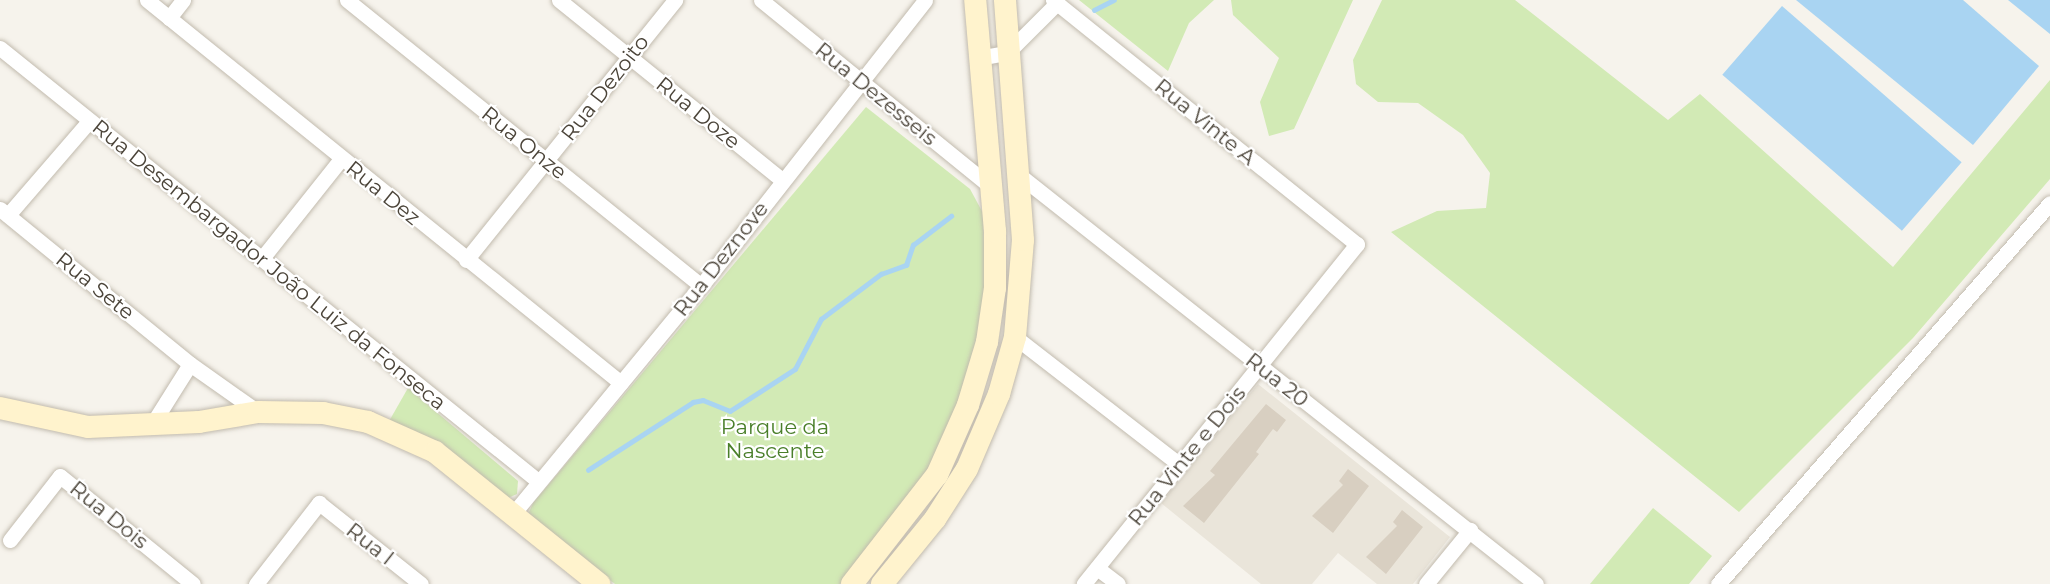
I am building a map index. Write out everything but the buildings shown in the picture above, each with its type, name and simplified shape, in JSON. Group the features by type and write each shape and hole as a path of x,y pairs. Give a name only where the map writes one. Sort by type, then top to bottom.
{"main road":[{"path":"852,584 937,475 968,405 987,342 995,288 992,188 978,58 975,0"},
{"path":"882,584 963,478 999,394 1015,337 1023,240 1007,53 1005,0"},
{"path":"0,408 88,427 151,426 258,412 323,413 399,433 435,452 599,584"}],"street":[{"name":"Rua Dez","path":"147,0 621,383"},
{"path":"169,18 183,0"},
{"name":"Rua Onze","path":"347,0 701,286"},
{"name":"Rua Doze","path":"559,0 782,180"},
{"name":"Rua Dezoito","path":"466,260 547,162 627,56 675,0"},
{"name":"Rua Dezesseis","path":"761,0 992,188"},
{"name":"Rua Deznove","path":"512,515 701,286 925,0"},
{"path":"978,58 1007,53 1055,2"},
{"name":"Rua Vinte A","path":"1055,2 1357,244"},
{"name":"Rua Desembargador João Luiz da Fonseca","path":"0,48 263,257 538,481"},
{"path":"4,212 89,121"},
{"path":"263,257 341,159"},
{"name":"Rua 20","path":"1019,175 1536,584"},
{"path":"1718,584 2050,203"},
{"name":"Rua Sete","path":"4,212 189,364 258,412"},
{"name":"Rua Vinte e Dois","path":"1084,584 1357,244"},
{"path":"1015,337 1180,465"},
{"path":"151,426 189,364"},
{"name":"Rua Dois","path":"10,540 60,476 193,584"},
{"name":"Rua I","path":"256,584 319,503 421,584"},
{"path":"1426,584 1470,530"},
{"path":"1098,568 1118,584"}],"shaded area":[{"path":"1258,384 1450,537 1413,584 1377,584 1338,553 1312,584 1261,584 1161,503"}],"green space":[{"path":"1079,0 1214,0 1189,23 1168,71"},
{"path":"1231,0 1353,0 1294,129 1269,136 1260,102 1279,58 1233,15"},
{"path":"1382,0 1515,0 1668,120 1700,94 1893,267 2050,80 2050,179 1913,338 1739,512 1391,232 1437,211 1486,208 1490,173 1463,135 1418,103 1378,102 1356,84 1353,60"},
{"name":"Parque da Nascente","path":"866,107 970,189 983,213 986,305 947,442 907,506 840,584 615,584 527,517 533,503"},
{"path":"408,388 518,481 517,494 506,499 388,423"},
{"path":"1653,508 1712,556 1689,584 1590,584"}],"water":[{"path":"1796,0 1963,0 2039,66 1973,145"},
{"path":"2008,0 2050,0 2050,34"},
{"path":"1782,6 1962,162 1902,231 1722,75"}],"waterway":[{"path":"1094,10 1114,0"},
{"path":"588,470 693,402 703,400 730,411 795,369 821,319 881,274 906,265 913,245 951,216"}]}
